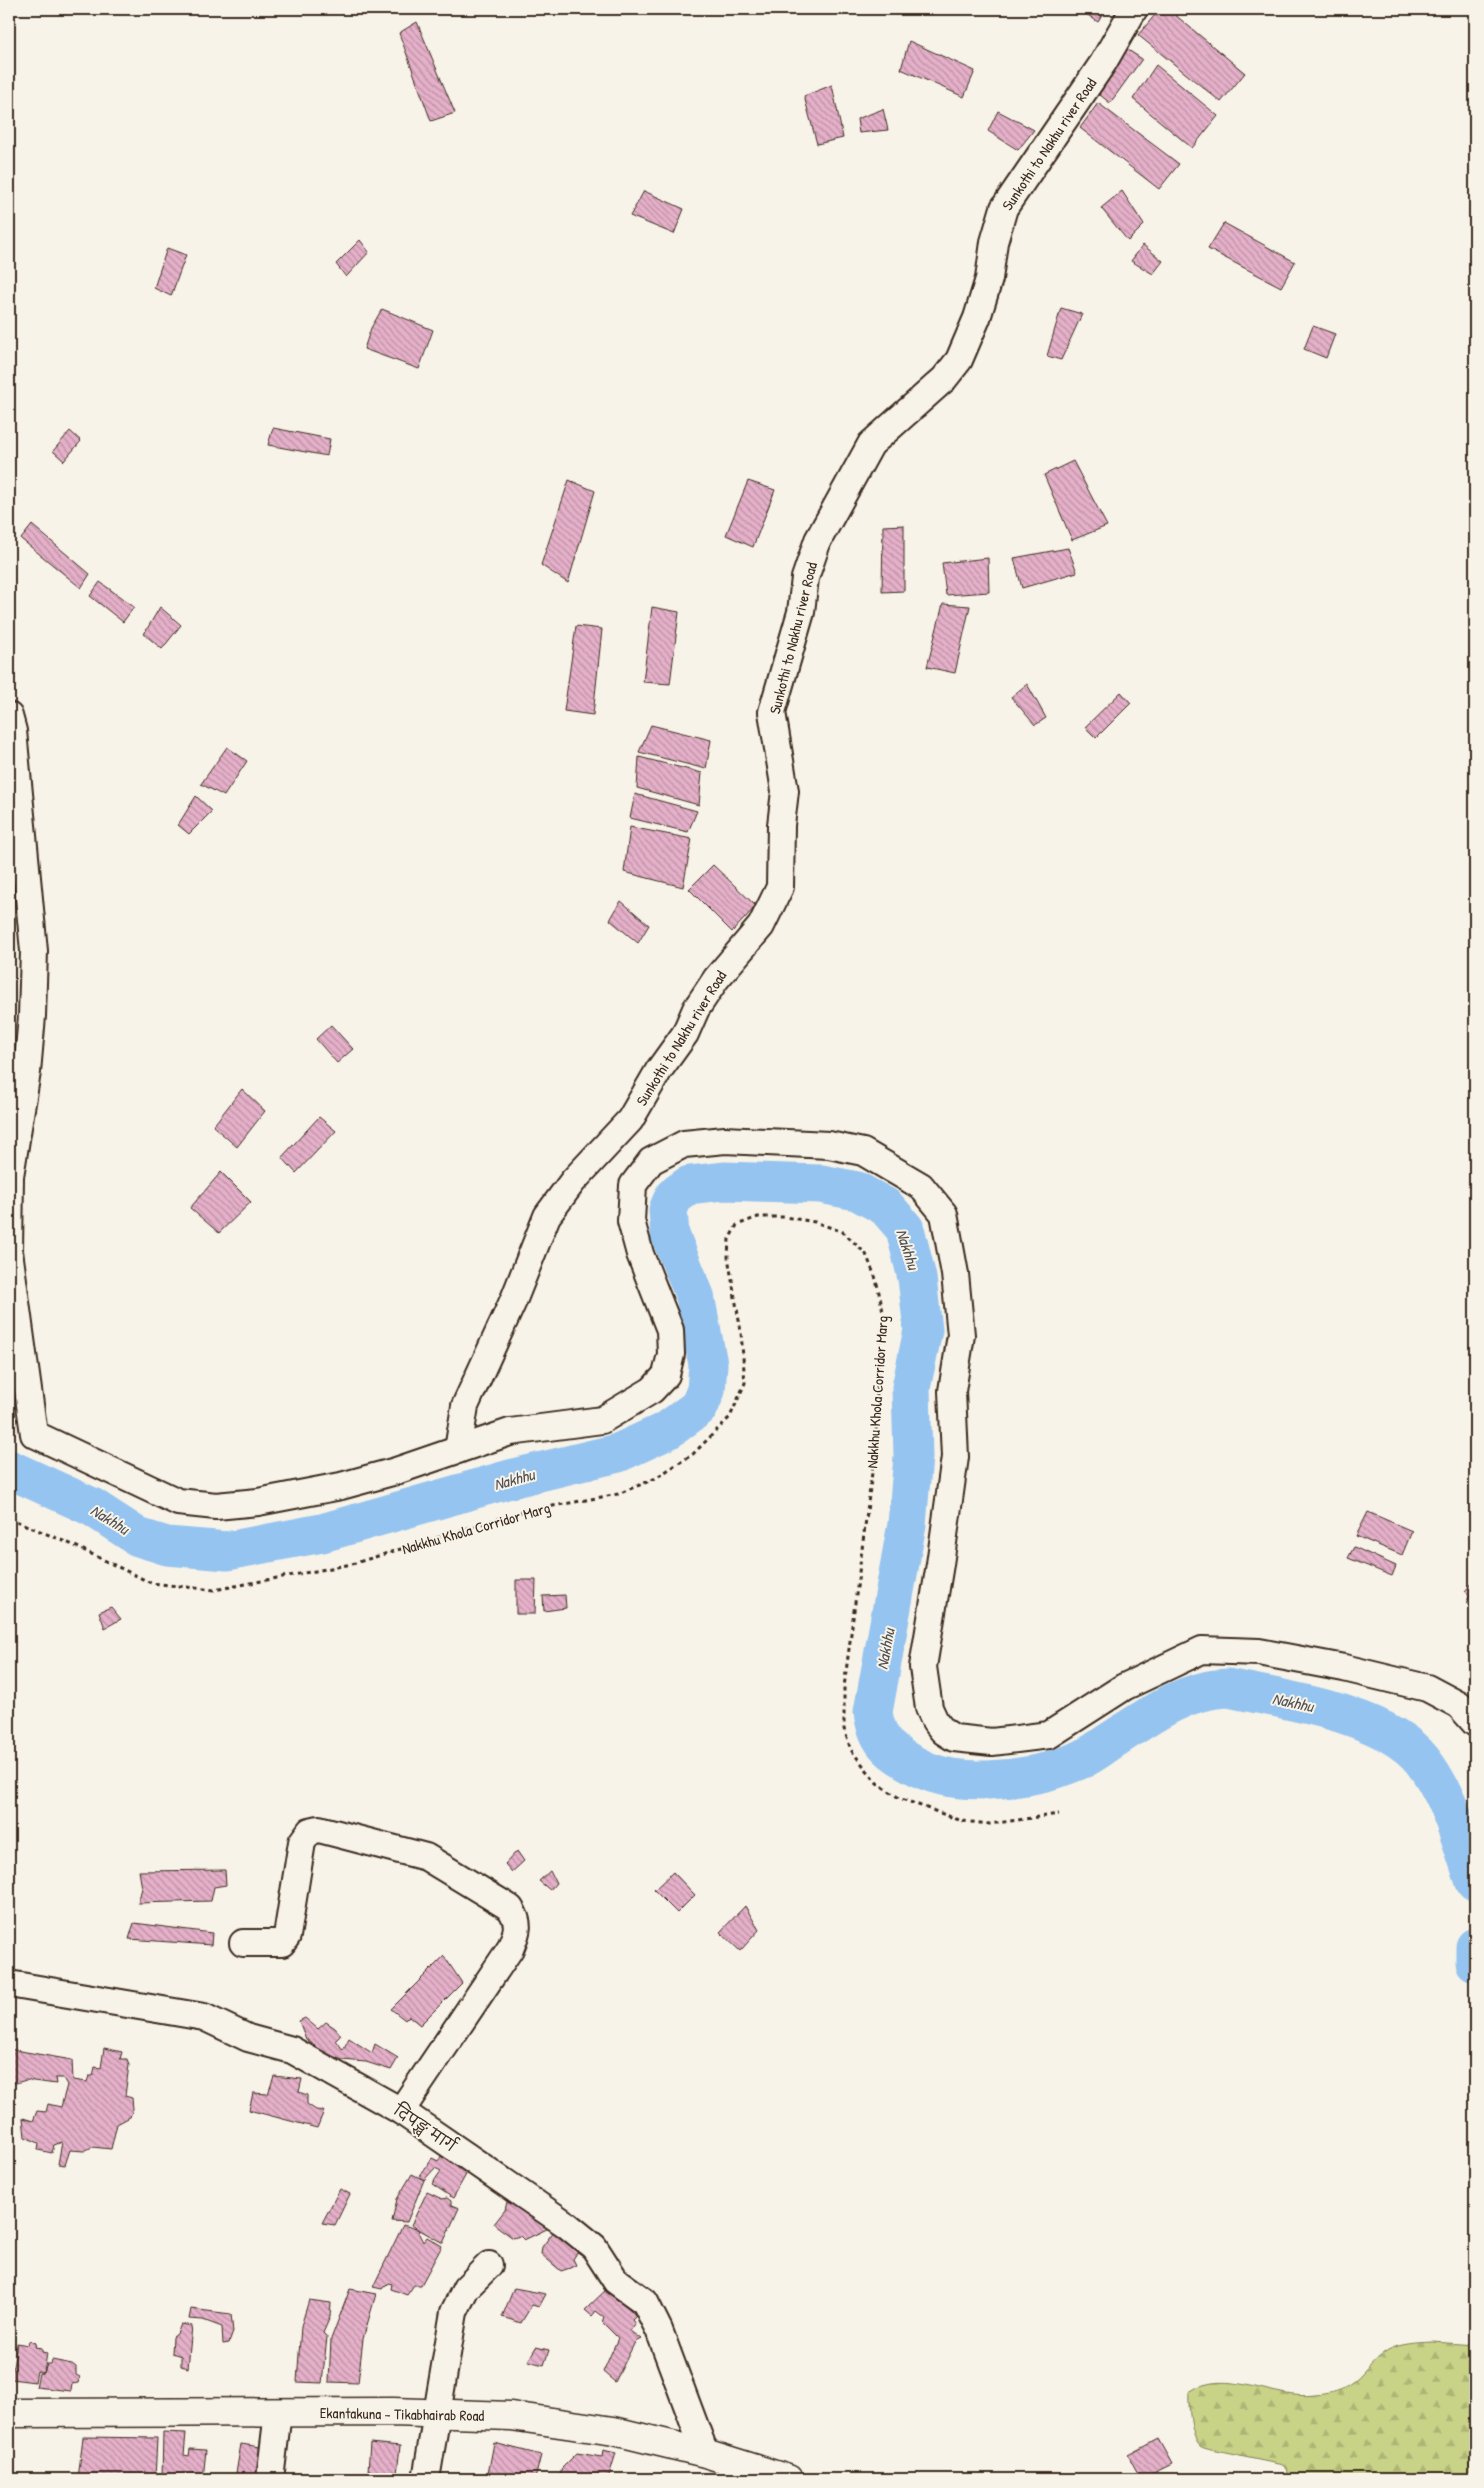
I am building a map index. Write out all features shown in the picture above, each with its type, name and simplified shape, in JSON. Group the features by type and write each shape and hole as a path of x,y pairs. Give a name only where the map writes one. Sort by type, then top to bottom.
{"main road":[{"name":"Ekantakuna - Tikabhairab Road","path":"9,2413 278,2412 512,2416 614,2432 705,2454 788,2479"}],"street":[{"name":"Sunkothi to Nakhu river Road","path":"458,1450 465,1406 514,1299 547,1216 573,1181 630,1120 659,1070 685,1034 696,1009 716,979 761,926 780,887 780,858 785,791 772,712 801,612 805,578 818,540 870,444 944,379 959,360 977,318 989,279 994,242 1004,208 1103,63 1134,9"},
{"path":"9,716 13,731 34,951 32,1016 26,1072 10,1176 9,1251 34,1434 178,1502 216,1506 258,1502 341,1486 396,1471 510,1432 602,1420 652,1390 666,1375 672,1354 670,1330 640,1254 631,1221 634,1185 651,1162 684,1144 725,1140 829,1146 863,1152 921,1186 944,1214 955,1274 961,1334 952,1391 954,1457 940,1564 923,1666 929,1708 935,1721 944,1731 954,1738 992,1742 1049,1735 1124,1687 1202,1650 1259,1652 1344,1668 1427,1688 1459,1706 1475,1723"},
{"path":"243,1943 282,1943 287,1936 302,1842 310,1831 319,1829 426,1857 510,1908 517,1918 517,1932 510,1949 402,2111"},
{"name":"दिपङ्ख मार्ग","path":"9,1984 204,2017 248,2038 292,2050 402,2111 567,2225 594,2247 616,2282 646,2302 659,2330 705,2454"},
{"path":"426,2479 454,2312 466,2288 489,2265"},
{"path":"270,2479 278,2412"}],"path":[{"name":"Nakkhu Khola Corridor Marg","path":"9,1518 73,1544 151,1583 214,1590 352,1564 521,1512 618,1494 654,1479 693,1454 730,1417 745,1383 741,1332 728,1257 729,1239 737,1225 758,1217 785,1217 815,1222 843,1232 866,1254 876,1279 884,1316 877,1377 876,1442 844,1687 844,1729 851,1750 878,1783 899,1798 962,1821 990,1824 1059,1814"}],"green space":[{"path":"1433,2342 1475,2345 1475,2479 1293,2479 1283,2465 1204,2448 1200,2446 1194,2436 1189,2392 1204,2385 1219,2382 1235,2383 1299,2396 1328,2393 1348,2386 1388,2350 1404,2345"}],"building":[{"path":"1079,9 1106,9 1098,22"},
{"path":"1160,9 1168,9 1245,73 1221,102 1138,35"},
{"path":"417,22 455,113 431,121 399,33"},
{"path":"909,41 975,71 964,97 901,69"},
{"path":"1125,48 1142,59 1110,103 1094,90"},
{"path":"1156,65 1218,116 1192,148 1133,99"},
{"path":"832,85 843,138 817,144 804,96"},
{"path":"1098,103 1179,164 1159,189 1080,128"},
{"path":"883,109 888,130 859,133 857,119"},
{"path":"998,111 1034,130 1018,150 988,131"},
{"path":"644,191 684,209 674,234 630,216"},
{"path":"1122,191 1144,225 1128,241 1101,208"},
{"path":"1224,223 1295,262 1281,287 1208,249"},
{"path":"360,240 369,252 346,277 336,264"},
{"path":"1143,245 1163,261 1153,274 1131,261"},
{"path":"167,248 186,255 171,296 154,288"},
{"path":"1061,308 1082,314 1061,360 1047,356"},
{"path":"382,309 433,330 419,369 364,349 371,328"},
{"path":"1313,326 1335,334 1326,358 1304,349"},
{"path":"273,428 330,439 327,456 268,445"},
{"path":"70,431 81,441 64,461 53,451"},
{"path":"1073,461 1107,526 1072,540 1044,475"},
{"path":"569,480 595,491 568,583 541,565"},
{"path":"748,481 775,490 753,547 726,535"},
{"path":"32,525 90,574 81,588 21,539"},
{"path":"904,525 904,591 882,592 883,526"},
{"path":"1068,548 1077,572 1022,588 1014,558"},
{"path":"988,558 989,592 946,595 942,563"},
{"path":"100,582 134,607 123,622 90,596"},
{"path":"943,604 970,606 955,673 927,667"},
{"path":"160,607 181,625 162,649 144,634"},
{"path":"652,607 679,612 670,684 643,682"},
{"path":"576,626 602,629 593,715 564,711"},
{"path":"1027,684 1046,718 1035,725 1011,697"},
{"path":"1121,692 1131,703 1096,738 1085,727"},
{"path":"651,725 711,740 706,769 639,752"},
{"path":"227,747 247,761 224,796 201,784"},
{"path":"639,757 702,773 699,805 637,788"},
{"path":"635,794 697,811 688,832 630,818"},
{"path":"196,796 212,811 189,834 178,825"},
{"path":"630,827 692,839 683,887 624,872"},
{"path":"713,865 756,906 732,932 689,889"},
{"path":"621,901 649,925 638,943 610,920"},
{"path":"331,1025 353,1049 337,1063 316,1039"},
{"path":"242,1089 265,1111 237,1147 213,1126"},
{"path":"319,1117 336,1131 296,1173 282,1157"},
{"path":"221,1172 251,1202 219,1233 190,1208"},
{"path":"1368,1512 1412,1531 1402,1555 1356,1536"},
{"path":"1354,1547 1396,1566 1392,1576 1348,1558"},
{"path":"516,1580 536,1580 535,1614 516,1614"},
{"path":"1475,1580 1475,1610 1466,1603 1470,1595 1465,1591"},
{"path":"565,1595 566,1608 544,1611 543,1596"},
{"path":"111,1607 121,1619 105,1628 99,1612"},
{"path":"517,1851 524,1861 512,1872 505,1864"},
{"path":"225,1870 226,1885 214,1887 211,1901 138,1903 142,1888 139,1871"},
{"path":"550,1871 556,1883 550,1890 539,1881"},
{"path":"673,1872 695,1895 677,1913 654,1890"},
{"path":"745,1906 759,1930 740,1951 720,1932"},
{"path":"134,1923 212,1933 211,1945 129,1939"},
{"path":"444,1956 462,1983 420,2025 409,2016 405,2020 391,2009"},
{"path":"305,2018 318,2029 326,2022 335,2028 341,2035 336,2040 343,2050 349,2038 372,2053 375,2044 398,2058 391,2070 366,2062 342,2060 323,2052 306,2039 299,2021"},
{"path":"104,2048 122,2052 120,2059 127,2059 129,2065 125,2096 132,2098 133,2109 130,2117 117,2124 111,2149 92,2147 84,2151 70,2150 65,2165 58,2164 62,2142 54,2145 52,2153 38,2150 39,2143 25,2137 23,2118 33,2121 37,2111 46,2112 48,2104 61,2107 67,2085 63,2078 55,2078 56,2084 26,2080 9,2083 9,2049 72,2060 73,2080 87,2082 89,2076 93,2076 95,2067 101,2068"},
{"path":"274,2076 302,2079 299,2092 307,2095 307,2104 316,2110 324,2111 317,2128 249,2110 253,2093 268,2094"},
{"path":"443,2153 468,2171 453,2198 432,2184 441,2171 435,2168 424,2180 419,2177 432,2158 438,2161"},
{"path":"412,2174 424,2180 407,2222 392,2221 397,2199"},
{"path":"340,2189 350,2194 335,2225 322,2223"},
{"path":"427,2192 442,2199 447,2198 451,2201 451,2205 459,2208 443,2243 411,2225"},
{"path":"508,2198 549,2228 524,2240 520,2236 513,2238 494,2224 505,2210"},
{"path":"403,2225 420,2230 419,2234 423,2242 427,2237 442,2246 421,2285 414,2285 407,2295 391,2289 392,2284 388,2283 382,2289 373,2287"},
{"path":"554,2231 583,2254 582,2256 577,2253 573,2259 576,2265 561,2271 541,2254 542,2247"},
{"path":"610,2286 636,2316 632,2320 635,2324 630,2331 641,2339 635,2342 615,2382 603,2372 618,2338 602,2322 604,2317 596,2311 592,2316 585,2310"},
{"path":"514,2288 546,2294 539,2307 532,2305 521,2323 502,2317"},
{"path":"350,2289 376,2294 363,2339 358,2383 329,2382 331,2339"},
{"path":"309,2300 331,2303 330,2317 323,2333 327,2337 322,2383 297,2382 301,2326"},
{"path":"191,2309 231,2314 233,2332 229,2343 223,2344 222,2327 203,2320 189,2319"},
{"path":"181,2324 192,2326 188,2368 181,2366 181,2356 172,2353 173,2337 177,2334"},
{"path":"29,2341 36,2343 35,2347 42,2348 42,2352 47,2353 44,2373 37,2371 35,2382 11,2379 17,2343 28,2345"},
{"path":"536,2347 549,2350 544,2365 528,2361"},
{"path":"52,2360 72,2364 76,2367 76,2375 80,2377 78,2383 72,2384 71,2391 36,2387 39,2373 44,2373 47,2364 51,2364"},
{"path":"163,2432 186,2433 184,2455 189,2456 190,2449 206,2450 203,2479 162,2479"},
{"path":"83,2437 157,2438 155,2479 78,2479"},
{"path":"1158,2439 1172,2464 1141,2479 1128,2455"},
{"path":"370,2443 400,2446 397,2474 368,2471"},
{"path":"494,2443 541,2455 535,2479 487,2479"},
{"path":"241,2444 267,2448 263,2479 235,2479"},
{"path":"603,2450 616,2453 608,2479 559,2479 562,2468 577,2453 602,2457"}],"waterway":[{"name":"Nakhhu","path":"9,1469 92,1507 138,1537 167,1546 227,1551 322,1533 510,1479 618,1453 668,1430 699,1407 706,1390 708,1364 695,1296 670,1235 668,1210 674,1196 689,1185 724,1181 821,1184 857,1191 886,1207 905,1229 917,1278 923,1330 911,1388 913,1457 907,1524 873,1712 878,1732 887,1746 909,1762 935,1774 979,1780 1012,1778 1035,1775 1069,1765 1095,1752 1165,1707 1195,1694 1228,1688 1304,1704 1359,1720 1384,1731 1405,1744 1422,1760 1447,1803 1475,1882"},
{"name":"Nakhhu","path":"1475,1947 1475,1962"}]}
